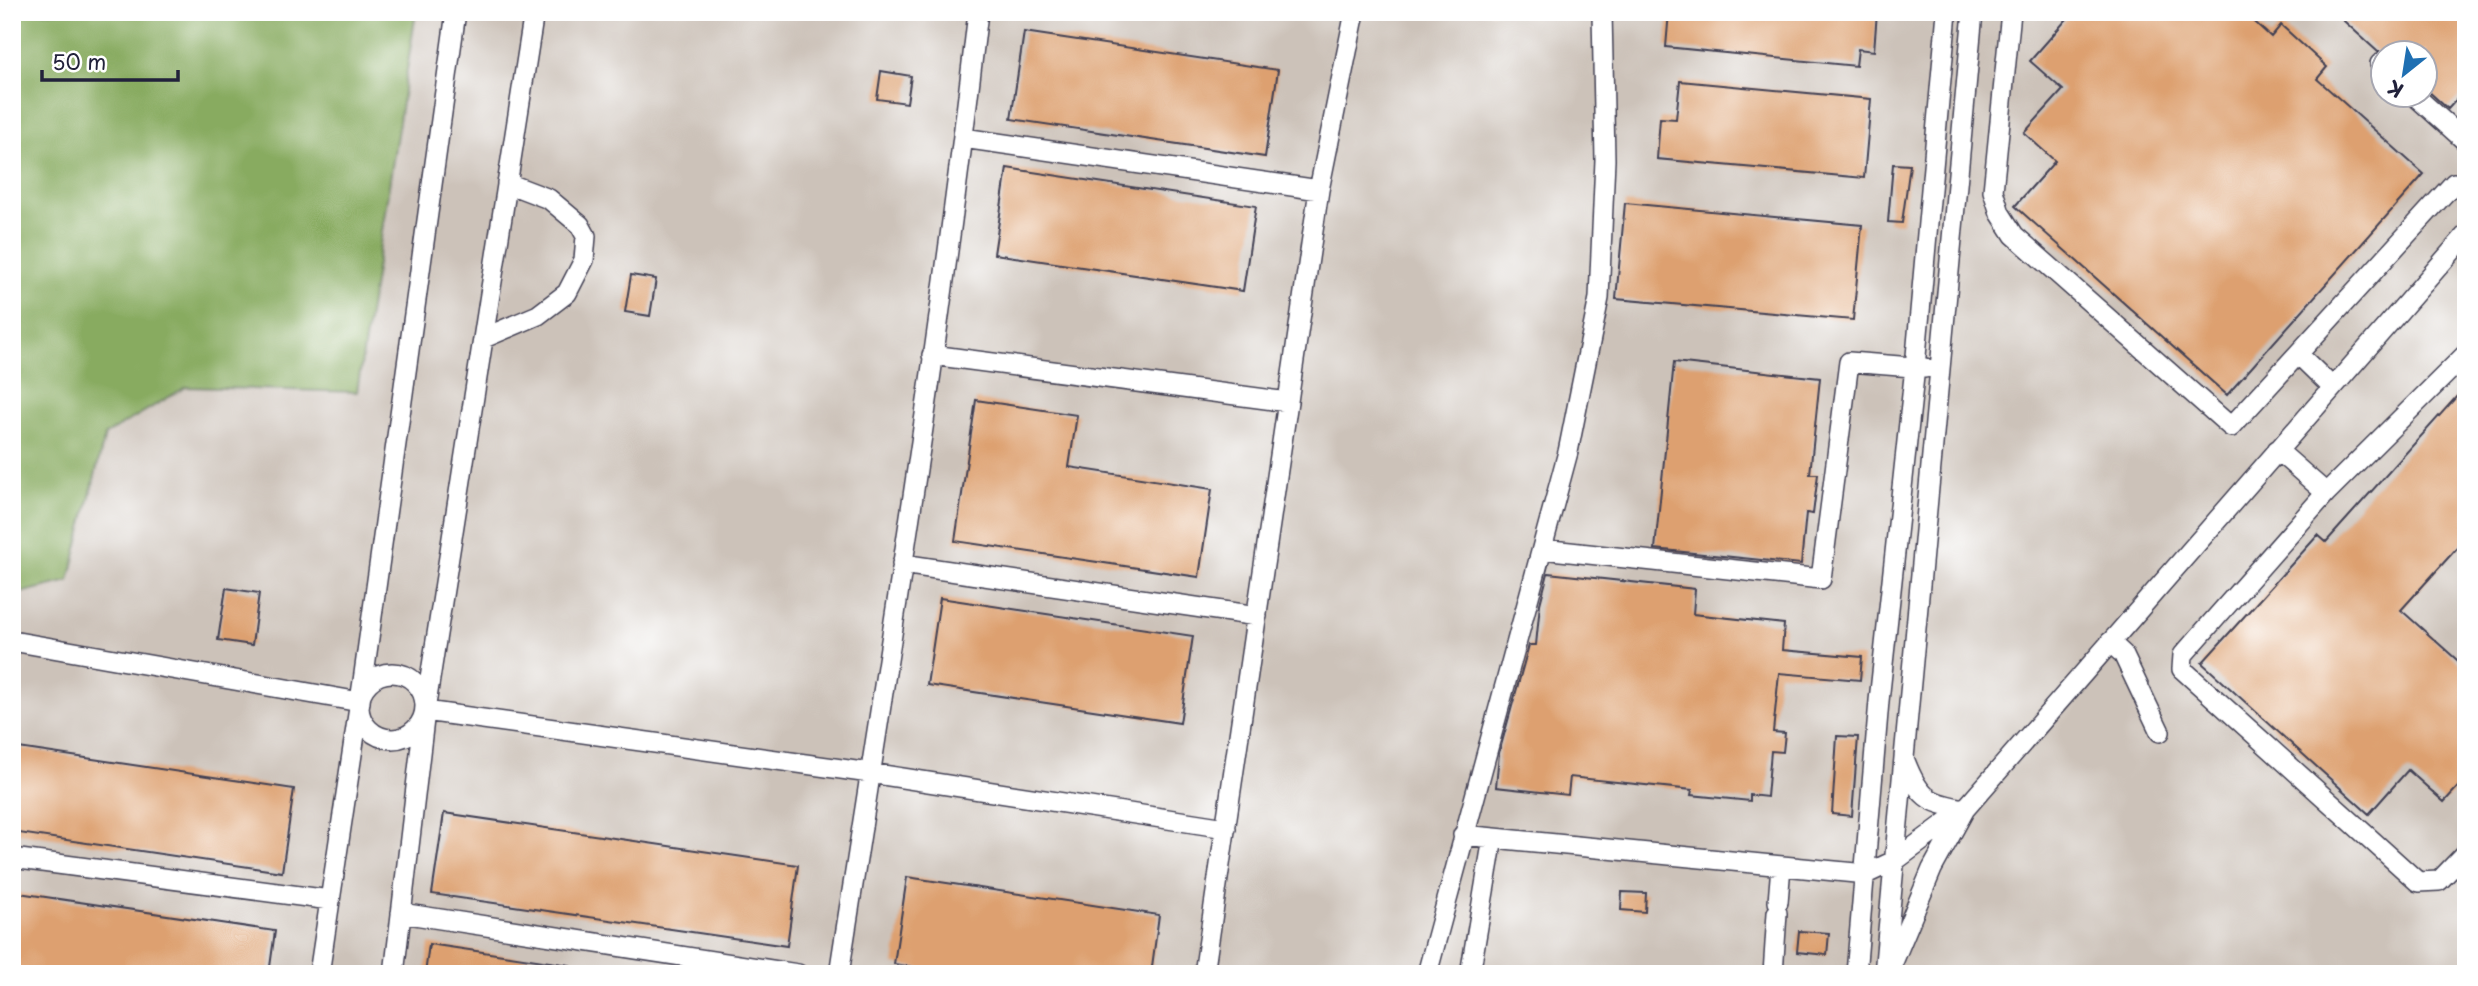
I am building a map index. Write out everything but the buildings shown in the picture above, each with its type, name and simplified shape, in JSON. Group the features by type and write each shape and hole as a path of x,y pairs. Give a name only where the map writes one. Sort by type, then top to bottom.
{"street":[{"path":"319,974 360,702 456,12"},
{"path":"394,974 425,711 534,12"},
{"path":"839,974 902,564 963,138 978,12"},
{"path":"1204,974 1319,190 1355,12"},
{"path":"1427,974 1568,452 1600,298 1605,160 1602,12"},
{"path":"1856,974 1879,701 1915,367 1948,12"},
{"path":"1886,974 1973,12"},
{"path":"2011,12 1993,191 2000,213 2014,235 2231,427 2454,183"},
{"path":"2429,108 2463,139 2466,136"},
{"path":"963,138 1319,190"},
{"path":"484,338 538,315 567,293 584,260 586,236 580,225 549,199 507,183"},
{"path":"1886,974 1932,869 1965,809 2466,235"},
{"path":"2298,354 2332,387"},
{"path":"2466,354 2326,493 2183,655 2182,670 2418,882 2439,881 2466,853"},
{"path":"932,355 1288,402"},
{"path":"1542,549 1821,579 1849,362 1940,370"},
{"path":"2277,450 2326,493"},
{"path":"902,564 1257,616"},
{"path":"12,641 360,702"},
{"path":"2110,642 2123,654 2160,732"},
{"path":"397,674 407,677 421,691 425,711 422,721 408,735 388,739 370,730 364,722 360,702 362,692 377,678 397,674"},
{"path":"425,711 870,773 1226,828"},
{"path":"1904,758 1914,785 1925,796 1941,805 1965,809"},
{"path":"1463,835 1866,874 1896,860 1965,809"},
{"path":"1470,974 1493,838"},
{"path":"12,858 330,900"},
{"path":"1773,974 1781,866"},
{"path":"401,913 798,974"}],"shaded area":[{"path":"12,12 2466,12 2466,974 12,974"}],"green space":[{"path":"12,12 416,12 357,392 186,387 105,435 69,581 12,595"}]}
